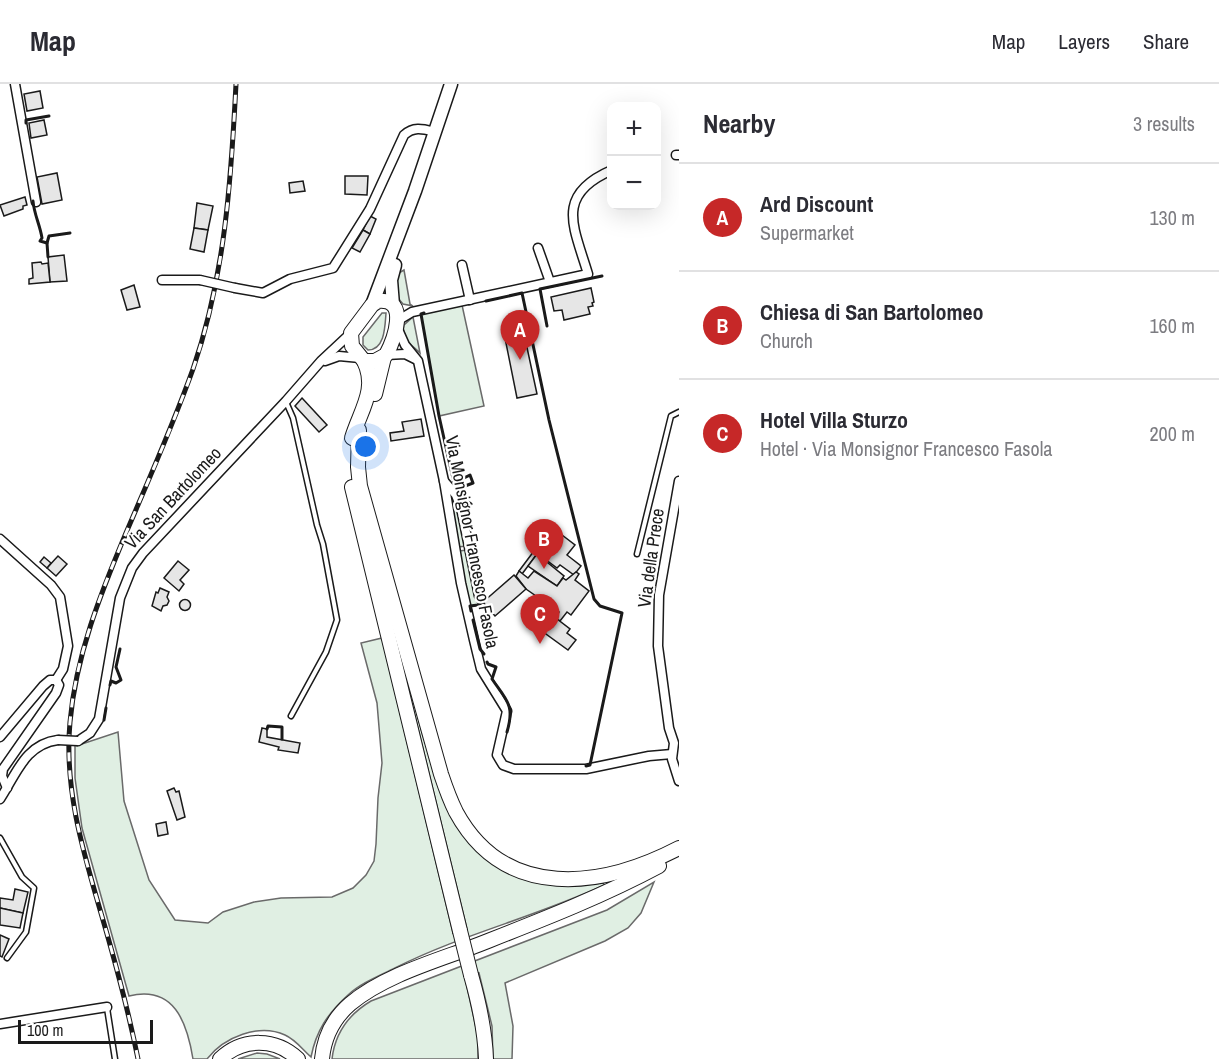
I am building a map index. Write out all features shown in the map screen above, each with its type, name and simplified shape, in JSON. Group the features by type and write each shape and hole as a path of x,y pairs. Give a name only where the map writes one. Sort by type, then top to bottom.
{"main road":[{"path":"451,84 415,191 372,305 351,333 352,346 369,373 370,387 352,436 351,458 353,493 483,1024 486,1059"},
{"path":"351,458 375,393 396,315 391,279 415,191"},
{"path":"372,305 382,301 396,315"},
{"path":"362,359 375,361 385,356"},
{"path":"360,430 358,467 360,486 441,774 456,812 468,830 484,847 504,862 526,872 552,879 580,879 613,874 638,867 679,848"},
{"path":"322,1059 327,1035 340,1013 372,989 440,959 586,903 679,856"},
{"path":"220,1059 242,1045 263,1043 285,1048 298,1059"}],"street":[{"path":"15,84 36,202"},
{"path":"162,280 200,280 263,293 290,279 333,268 370,209 404,135 410,129 416,128 436,132"},
{"path":"396,315 588,274 572,221 572,209 587,186 607,173"},
{"path":"538,248 550,282"},
{"path":"462,266 470,300"},
{"path":"396,315 425,309"},
{"path":"396,315 405,345 418,361"},
{"name":"Via San Bartolomeo","path":"7,788 29,753 39,745 58,740 78,741 90,733 99,719 120,598 132,567 351,333"},
{"path":"385,356 405,354 418,361"},
{"path":"317,367 333,357 347,356 362,359"},
{"name":"Via Monsignor Francesco Fasola","path":"418,361 444,481 461,584 482,669 507,711 497,755 500,761 514,769 586,769 649,756 672,754"},
{"path":"444,481 456,495 461,508 479,596"},
{"name":"Via della Prece","path":"679,481 659,605 658,646 669,728 674,743 672,754 674,767 679,781"},
{"path":"0,539 51,585 60,597 68,646 63,669 56,680"},
{"path":"0,737 43,686 50,680 56,680"},
{"path":"0,799 7,788 2,777 3,769 56,693 59,685 56,680"},
{"path":"0,1024 107,1007"}],"lane":[{"path":"286,401 293,418 323,544 337,620 326,652 291,716"},
{"path":"637,554 670,416 679,412"},
{"path":"0,838 22,877 34,888 26,932 7,958"},
{"path":"107,1007 115,1059"}],"green space":[{"path":"404,270 410,304 413,306 403,304 397,297 397,274"},
{"path":"462,305 484,406 439,416 421,314"},
{"path":"382,313 386,313 381,342 374,349 368,350 363,345 363,337"},
{"path":"413,317 420,353 408,341 403,330 404,325"},
{"path":"451,500 454,500 459,510 466,546 458,547"},
{"path":"467,550 478,605 470,606 459,551"},
{"path":"382,638 453,933 467,929 396,638 423,736 438,780 460,828 545,883 566,886 603,883 604,885 552,907 446,945 364,983 334,1009 316,1039 311,1057 289,1037 264,1031 243,1034 232,1039 214,1051 207,1059 193,1059 182,1020 167,1001 157,996 144,994 129,996 82,828 75,778 75,744 82,744 118,732 124,801 149,880 175,920 208,923 223,912 254,902 281,898 332,897 353,888 366,875 374,861 382,763 377,703 361,643"},
{"path":"654,882 641,913 628,928 605,941 505,983 513,1026 512,1059 493,1059 492,1026 479,973 465,978 478,1037 478,1059 332,1059 336,1041 344,1025 371,1001 607,910"},
{"path":"257,1053 267,1054 280,1059 238,1059"}],"building":[{"path":"40,91 43,108 27,111 24,94"},
{"path":"44,120 47,135 31,138 29,123"},
{"path":"57,173 62,200 42,204 37,177"},
{"path":"345,176 368,176 367,195 345,194"},
{"path":"303,181 305,191 290,193 289,183"},
{"path":"25,197 27,205 23,206 23,209 4,216 0,205"},
{"path":"197,203 213,206 208,230 194,228"},
{"path":"370,216 376,219 370,234 363,230"},
{"path":"194,228 208,230 204,252 190,249"},
{"path":"363,230 370,234 360,252 352,248"},
{"path":"64,255 67,281 50,282 48,257"},
{"path":"41,262 42,264 48,263 50,282 29,284 29,279 33,278 32,263"},
{"path":"134,285 140,307 127,310 121,290"},
{"path":"591,288 594,302 593,306 588,307 590,314 564,320 562,310 554,311 551,297"},
{"path":"523,329 537,394 517,398 504,333"},
{"path":"302,398 327,425 319,432 295,406"},
{"path":"421,419 424,436 391,441 390,433 404,431 402,422"},
{"path":"562,535 575,545 567,555 581,566 574,575 560,565 557,568 545,559"},
{"path":"534,551 537,554 522,574 519,571"},
{"path":"537,554 564,576 557,586 528,566"},
{"path":"58,556 67,564 56,576 47,568"},
{"path":"44,557 51,563 47,568 40,562"},
{"path":"178,561 189,570 180,580 184,584 179,591 164,578"},
{"path":"519,571 528,578 534,571 557,586 563,578 566,580 576,572 579,574 575,580 589,591 571,615 567,612 560,621 556,618 559,612 526,589 516,576"},
{"path":"514,575 526,589 495,616 483,602"},
{"path":"160,588 169,592 167,597 169,601 161,611 152,606 156,592 158,593"},
{"path":"185,600 189,601 189,609 185,610 181,609 180,605 181,601"},
{"path":"532,607 541,614 544,609 570,629 567,633 576,640 568,650 524,618"},
{"path":"262,728 267,729 267,737 300,743 298,753 278,750 279,747 259,742"},
{"path":"174,788 176,792 179,791 185,817 177,820 167,791"},
{"path":"166,822 168,834 158,836 156,824"},
{"path":"15,889 28,892 23,913 0,908 0,898 13,900"},
{"path":"0,908 23,913 20,928 0,925"},
{"path":"0,935 9,939 2,957 0,956"}],"railway":[{"path":"138,1059 121,985 79,833 70,778 70,722 78,673 98,602 161,452 204,334 213,299 225,228 236,84"}],"wall":[{"path":"26,123 26,120 49,116"},
{"path":"33,201 42,238 40,241 47,243 49,236 70,233"},
{"path":"47,243 48,257"},
{"path":"547,326 540,289 602,276"},
{"path":"486,301 522,293 549,420 594,599 600,606 622,613 590,765 586,766"},
{"path":"424,313 421,314 439,416 454,483 470,475 473,483 465,486 461,492 461,497 471,504 465,515"},
{"path":"471,611 470,606 483,602 482,594"},
{"path":"473,620 480,649 484,654"},
{"path":"110,685 111,681 116,683 121,680 116,667 120,649"},
{"path":"487,662 496,667 492,679 510,709 507,732"},
{"path":"104,720 106,708"},
{"path":"267,729 268,726 282,727 282,739"}],"place":[{"name":"Ard Discount","path":"520,360"},
{"name":"Chiesa di San Bartolomeo","path":"544,569"},
{"name":"Hotel Villa Sturzo","path":"540,644"}]}
